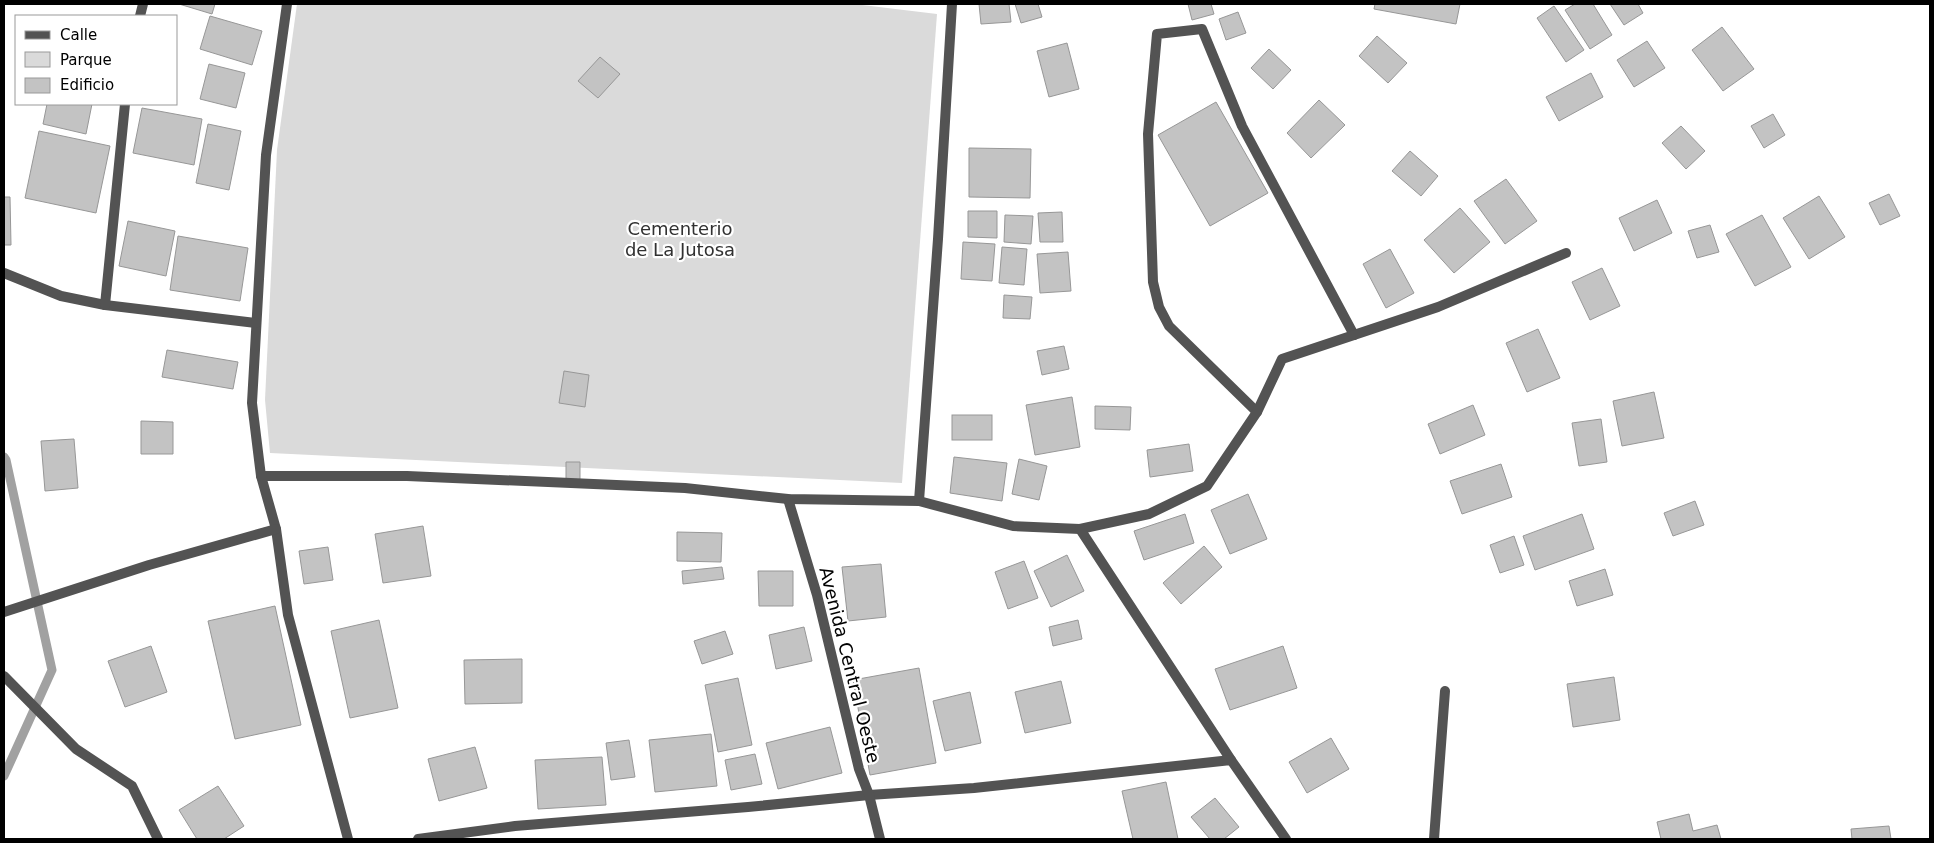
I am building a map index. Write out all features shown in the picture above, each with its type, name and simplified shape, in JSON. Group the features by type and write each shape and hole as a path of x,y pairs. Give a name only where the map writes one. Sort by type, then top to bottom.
{"street":[{"path":"286,4 266,155 252,403 261,476 276,529 288,615 348,839"},
{"path":"919,501 938,248 952,4"},
{"path":"1257,412 1169,326 1159,307 1153,282 1148,134 1157,34 1202,29 1242,126 1354,335"},
{"path":"105,305 125,105"},
{"path":"261,476 407,476 675,487 788,499 919,501 1013,526 1080,529 1149,514 1207,486 1257,412 1282,359 1438,307 1566,253"},
{"path":"4,273 60,296 105,305 256,323"},
{"name":"Avenida Central Oeste","path":"788,499 817,595 859,769 869,795 880,839"},
{"path":"4,612 148,565 276,529"},
{"path":"1080,529 1231,760 1286,839"},
{"path":"4,676 76,749 132,786 158,839"},
{"path":"1434,839 1445,691"},
{"path":"418,839 515,826 869,795 974,788 1231,760"}],"green space":[{"name":"Cementerio de La Jutosa","path":"297,4 854,4 937,14 902,483 270,453 265,400 277,150"}],"building":[{"path":"179,4 215,4 212,14"},
{"path":"979,4 1009,4 1011,22 981,24"},
{"path":"1015,4 1038,4 1042,17 1021,23"},
{"path":"1188,4 1211,4 1214,14 1192,20"},
{"path":"1375,4 1460,4 1456,24 1374,9"},
{"path":"1575,4 1593,4 1612,35 1590,49 1565,10"},
{"path":"1610,4 1638,4 1643,13 1624,25"},
{"path":"1554,6 1584,50 1566,62 1537,18"},
{"path":"1238,12 1246,33 1226,40 1219,19"},
{"path":"210,16 262,31 252,65 200,49"},
{"path":"1722,27 1754,69 1723,91 1692,50"},
{"path":"1377,36 1407,63 1388,83 1359,56"},
{"path":"1647,41 1665,68 1634,87 1617,60"},
{"path":"1067,43 1079,89 1049,97 1037,51"},
{"path":"1269,49 1291,70 1273,89 1251,68"},
{"path":"600,57 620,74 598,98 578,81"},
{"path":"209,64 245,73 236,108 200,99"},
{"path":"1591,73 1603,97 1559,121 1546,97"},
{"path":"1319,100 1345,125 1311,158 1287,133"},
{"path":"1216,102 1268,193 1210,226 1158,135"},
{"path":"47,105 92,105 86,134 43,124"},
{"path":"142,108 202,119 194,165 133,153"},
{"path":"1773,114 1785,135 1764,148 1751,126"},
{"path":"208,124 241,131 229,190 196,183"},
{"path":"1681,126 1705,151 1686,169 1662,143"},
{"path":"39,131 110,146 96,213 25,198"},
{"path":"969,148 1031,149 1030,198 969,197"},
{"path":"1410,151 1438,176 1421,196 1392,171"},
{"path":"1506,179 1537,221 1505,244 1474,201"},
{"path":"1889,194 1900,216 1880,225 1869,203"},
{"path":"1819,196 1845,237 1809,259 1783,218"},
{"path":"4,197 10,197 11,245 4,245"},
{"path":"1657,200 1672,233 1634,251 1619,218"},
{"path":"1460,208 1490,242 1454,273 1424,240"},
{"path":"968,211 997,211 997,238 968,237"},
{"path":"1062,212 1063,242 1040,242 1038,213"},
{"path":"1005,215 1033,216 1031,244 1004,242"},
{"path":"1762,215 1791,267 1755,286 1726,234"},
{"path":"128,221 175,231 166,276 119,266"},
{"path":"1710,225 1719,252 1697,258 1688,231"},
{"path":"178,236 248,248 240,301 170,290"},
{"path":"963,242 995,244 992,281 961,279"},
{"path":"1002,247 1027,249 1024,285 999,283"},
{"path":"1390,249 1414,293 1386,308 1363,264"},
{"path":"1068,252 1071,291 1040,293 1037,254"},
{"path":"1602,268 1620,306 1590,320 1572,282"},
{"path":"1004,295 1032,297 1030,319 1003,318"},
{"path":"1538,329 1560,378 1527,392 1506,343"},
{"path":"1064,346 1069,369 1042,375 1037,351"},
{"path":"167,350 238,362 233,389 162,377"},
{"path":"564,371 589,375 585,407 559,403"},
{"path":"1654,392 1664,438 1622,446 1613,401"},
{"path":"1072,397 1080,447 1035,455 1026,405"},
{"path":"1473,405 1485,435 1440,454 1428,424"},
{"path":"1095,406 1131,407 1130,430 1095,429"},
{"path":"952,415 992,415 992,440 952,440"},
{"path":"1601,419 1607,462 1579,466 1572,423"},
{"path":"141,421 173,422 173,454 141,454"},
{"path":"74,439 78,488 45,491 41,441"},
{"path":"1189,444 1193,471 1150,477 1147,450"},
{"path":"954,457 1007,463 1002,501 950,493"},
{"path":"1019,459 1047,466 1039,500 1012,494"},
{"path":"566,462 580,462 580,485 566,484"},
{"path":"1501,464 1512,497 1462,514 1450,481"},
{"path":"1248,494 1267,539 1230,554 1211,510"},
{"path":"1695,501 1704,525 1673,536 1664,513"},
{"path":"1185,514 1194,543 1144,560 1134,531"},
{"path":"1582,514 1594,549 1535,570 1523,536"},
{"path":"423,526 431,576 383,583 375,534"},
{"path":"677,532 722,533 721,562 677,561"},
{"path":"1514,536 1524,565 1500,573 1490,545"},
{"path":"1204,546 1222,567 1181,604 1163,583"},
{"path":"328,547 333,580 304,584 299,551"},
{"path":"1067,555 1084,591 1051,607 1034,571"},
{"path":"1024,561 1038,598 1008,609 995,572"},
{"path":"881,564 886,617 848,621 842,567"},
{"path":"722,567 724,579 683,584 682,571"},
{"path":"1605,569 1613,595 1577,606 1569,581"},
{"path":"758,571 793,571 793,606 759,606"},
{"path":"275,606 301,725 235,739 208,621"},
{"path":"379,620 398,708 350,718 331,631"},
{"path":"1078,620 1082,639 1053,646 1049,627"},
{"path":"804,627 812,661 776,669 769,635"},
{"path":"725,631 733,654 702,664 694,641"},
{"path":"151,646 167,692 125,707 108,661"},
{"path":"1283,646 1297,688 1230,710 1215,669"},
{"path":"522,659 522,703 465,704 464,660"},
{"path":"919,668 936,763 870,775 853,680"},
{"path":"1614,677 1620,720 1573,727 1567,684"},
{"path":"738,678 752,745 718,752 705,685"},
{"path":"1061,681 1071,723 1025,733 1015,692"},
{"path":"970,692 981,743 945,751 933,701"},
{"path":"830,727 842,773 778,789 766,743"},
{"path":"711,734 717,786 655,792 649,740"},
{"path":"1331,738 1349,769 1307,793 1289,762"},
{"path":"629,740 635,777 611,780 606,743"},
{"path":"475,747 487,788 439,801 428,759"},
{"path":"755,754 762,784 731,790 725,760"},
{"path":"602,757 606,805 538,809 535,760"},
{"path":"1166,782 1178,839 1133,839 1122,791"},
{"path":"218,786 244,826 224,839 197,839 179,810"},
{"path":"1215,798 1239,827 1224,839 1210,839 1191,817"},
{"path":"1689,814 1693,831 1717,825 1721,839 1661,839 1657,822"},
{"path":"1889,826 1891,839 1852,839 1851,829"}],"waterway":[{"path":"4,457 52,670 4,776"}]}
